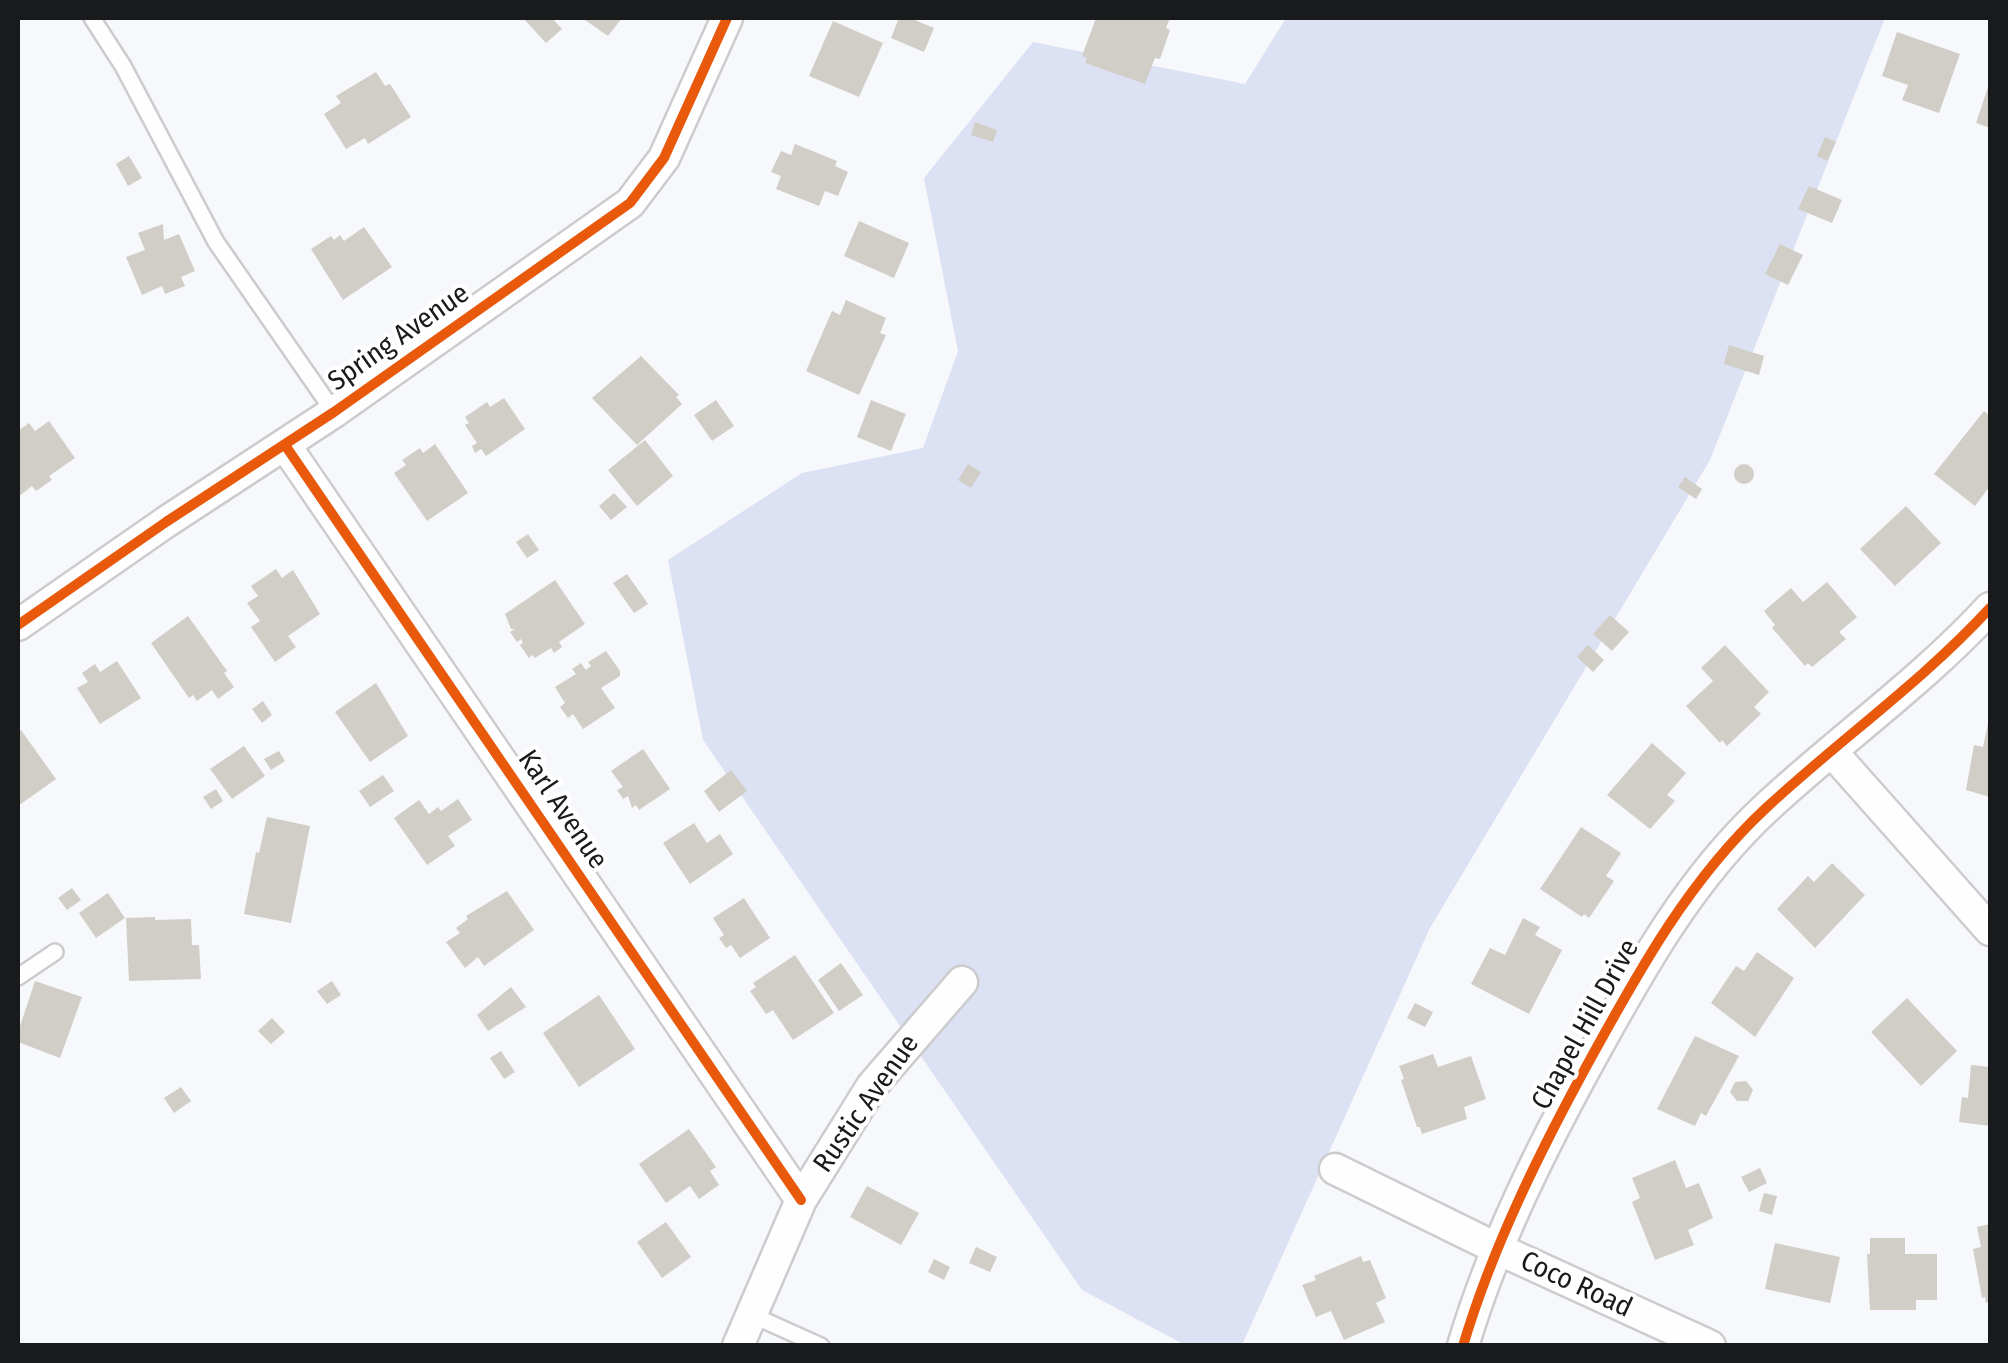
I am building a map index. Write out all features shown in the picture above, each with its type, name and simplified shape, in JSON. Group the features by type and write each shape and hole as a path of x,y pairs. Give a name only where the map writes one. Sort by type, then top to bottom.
{"street":[{"name":"Spring Avenue","path":"18,625 334,412 630,204 664,158 727,18"},
{"name":"Karl Avenue","path":"285,445 801,1200"},
{"name":"Chapel Hill Drive","path":"1464,1346 1498,1249 1554,1128 1622,1003 1703,874 1764,810 1954,647 1990,608"},
{"path":"1832,752 1990,930"},
{"name":"Rustic Avenue","path":"738,1346 801,1200 872,1086 962,982"},
{"name":"Coco Road","path":"1335,1170 1710,1346"}],"lane":[{"path":"92,18 123,66 216,242 334,412"},
{"path":"18,977 54,952"},
{"path":"752,1315 820,1346"}],"shaded area":[{"path":"1286,18 1885,18 1710,460 1430,928 1242,1345 1185,1345 1082,1290 703,740 668,560 802,473 923,448 958,351 924,178 1033,42 1245,84"}],"building":[{"path":"523,18 552,18 562,29 546,43"},
{"path":"582,18 622,18 608,36"},
{"path":"899,18 910,18 934,28 924,52 891,38"},
{"path":"1096,18 1170,18 1160,59 1155,58 1145,84 1085,63 1087,58 1082,56"},
{"path":"833,21 883,43 859,97 809,76"},
{"path":"1897,32 1960,54 1939,113 1902,100 1908,85 1882,76"},
{"path":"376,72 385,86 390,84 411,117 368,144 365,138 346,149 324,114 341,103 336,96"},
{"path":"1990,81 1990,128 1976,123"},
{"path":"975,122 997,130 993,142 971,135"},
{"path":"1825,137 1836,142 1827,161 1817,156"},
{"path":"795,144 837,161 835,166 848,172 838,196 825,191 819,206 776,189 781,176 771,172 781,151 791,155"},
{"path":"129,156 142,178 128,186 116,164"},
{"path":"1809,186 1842,200 1832,223 1798,209"},
{"path":"859,221 909,243 894,278 844,256"},
{"path":"163,224 164,240 179,234 195,271 181,277 185,286 165,294 162,286 142,295 126,257 145,250 138,233"},
{"path":"364,227 392,267 343,300 311,249 331,236 334,240 340,235 344,241"},
{"path":"1780,244 1803,255 1788,285 1765,274"},
{"path":"846,300 886,318 880,333 886,335 859,395 806,371 832,311 840,315"},
{"path":"1729,345 1764,356 1759,375 1724,364"},
{"path":"641,356 679,395 676,397 682,404 637,445 592,398"},
{"path":"504,398 525,429 486,456 481,449 475,453 472,446 477,443 465,425 469,423 465,417 487,402 490,407"},
{"path":"716,400 734,426 712,441 694,415"},
{"path":"871,400 906,414 891,451 857,437"},
{"path":"1984,411 1990,416 1990,486 1975,506 1934,474"},
{"path":"49,421 75,458 49,476 52,480 36,491 32,486 18,497 18,431 29,423 35,431"},
{"path":"645,440 673,476 637,506 608,470"},
{"path":"435,444 468,493 427,521 394,473 406,465 402,460"},
{"path":"968,464 981,472 971,488 958,480"},
{"path":"1744,464 1754,474 1744,484 1734,474"},
{"path":"1685,477 1702,489 1696,499 1678,487"},
{"path":"614,493 627,507 611,520 599,506"},
{"path":"1906,506 1941,543 1895,586 1860,549"},
{"path":"528,534 539,550 527,558 516,542"},
{"path":"276,569 282,578 293,570 320,614 288,636 296,647 275,662 251,627 260,621 247,603 258,596 251,586"},
{"path":"627,574 648,604 634,613 613,583"},
{"path":"555,580 585,624 559,642 562,647 554,653 551,648 529,658 520,645 521,639 517,642 510,632 515,629 511,629 505,614"},
{"path":"1827,582 1857,617 1839,632 1846,639 1812,667 1808,663 1805,666 1772,628 1775,625 1764,611 1791,588 1803,602"},
{"path":"1610,615 1629,632 1612,651 1593,634"},
{"path":"188,616 234,687 218,699 212,690 197,701 193,695 189,698 151,643"},
{"path":"1588,645 1604,660 1593,672 1577,657"},
{"path":"1725,645 1769,692 1754,707 1761,714 1727,746 1686,706 1713,681 1701,668"},
{"path":"606,651 620,676 601,688 615,708 583,729 573,714 568,718 560,707 565,703 555,687 576,674 572,669 581,663 586,670 591,666 588,662"},
{"path":"117,661 141,698 100,724 77,688 88,682 82,673 95,664 100,672"},
{"path":"376,683 408,736 370,762 335,712"},
{"path":"263,701 272,715 262,723 252,709"},
{"path":"1989,719 1990,797 1966,790 1974,745 1983,747"},
{"path":"21,730 56,779 18,806 18,732"},
{"path":"1652,743 1686,773 1667,795 1675,801 1650,829 1607,795"},
{"path":"244,746 265,776 232,799 210,769"},
{"path":"643,749 670,789 639,810 636,805 632,808 628,796 623,799 617,790 623,787 611,771"},
{"path":"279,751 285,761 271,770 264,759"},
{"path":"731,770 747,791 719,812 704,791"},
{"path":"383,775 394,791 370,807 359,791"},
{"path":"216,789 223,801 211,809 203,797"},
{"path":"458,799 472,820 448,836 455,846 427,865 394,818 419,800 429,814"},
{"path":"267,817 310,826 291,923 244,914"},
{"path":"694,823 707,843 720,834 733,854 690,884 663,843"},
{"path":"1581,827 1621,853 1606,876 1614,881 1589,918 1540,889"},
{"path":"1832,863 1865,895 1815,948 1777,909 1808,876 1814,882"},
{"path":"72,888 81,900 67,910 58,898"},
{"path":"507,891 534,930 484,966 478,957 465,968 446,942 460,933 456,928 468,919 466,916"},
{"path":"108,893 125,918 96,938 79,913"},
{"path":"744,898 770,938 740,958 731,945 726,948 719,938 724,935 713,918"},
{"path":"126,918 191,919 192,945 199,945 201,979 129,981"},
{"path":"1523,918 1540,927 1535,935 1562,950 1529,1014 1471,984 1490,948 1505,955"},
{"path":"1757,952 1794,978 1755,1037 1711,1003 1736,966 1744,971"},
{"path":"795,955 834,1013 793,1040 773,1010 766,1014 750,991 756,987 753,983"},
{"path":"841,963 863,995 839,1011 818,980"},
{"path":"35,981 82,997 60,1058 18,1042"},
{"path":"332,981 341,995 327,1004 317,991"},
{"path":"511,987 526,1007 488,1031 477,1015"},
{"path":"599,995 635,1049 579,1087 543,1033"},
{"path":"1907,998 1957,1051 1921,1086 1871,1032"},
{"path":"1415,1003 1433,1012 1425,1027 1407,1018"},
{"path":"272,1018 285,1032 271,1044 258,1031"},
{"path":"1695,1036 1739,1056 1706,1116 1701,1113 1695,1126 1657,1109"},
{"path":"501,1051 515,1072 504,1079 490,1058"},
{"path":"1433,1054 1438,1067 1471,1056 1486,1099 1464,1107 1467,1119 1422,1134 1399,1066"},
{"path":"1971,1065 1990,1067 1990,1126 1959,1122 1962,1097 1968,1098"},
{"path":"1746,1081 1753,1090 1748,1101 1737,1101 1730,1092 1735,1082"},
{"path":"181,1087 191,1101 174,1113 164,1098"},
{"path":"689,1129 716,1167 710,1171 719,1185 699,1199 690,1186 666,1203 639,1164"},
{"path":"1675,1160 1686,1188 1699,1183 1713,1218 1688,1230 1694,1245 1655,1260 1632,1202 1640,1198 1632,1178"},
{"path":"1760,1168 1767,1183 1749,1192 1741,1177"},
{"path":"867,1186 919,1213 901,1245 850,1217"},
{"path":"1764,1193 1777,1196 1772,1215 1759,1211"},
{"path":"666,1222 691,1257 662,1278 637,1242"},
{"path":"1990,1224 1990,1302 1986,1303 1973,1249 1981,1247 1977,1227"},
{"path":"1870,1238 1905,1238 1905,1254 1937,1254 1937,1300 1916,1300 1916,1310 1870,1310"},
{"path":"1775,1243 1840,1257 1830,1303 1765,1289"},
{"path":"976,1247 997,1257 990,1272 969,1263"},
{"path":"1361,1256 1363,1262 1370,1260 1386,1298 1376,1303 1385,1322 1344,1340 1331,1311 1316,1317 1302,1285"},
{"path":"934,1259 950,1267 944,1280 928,1272"}],"cycle path":[{"path":"18,625 334,412 630,203 664,158 727,18"},
{"path":"285,445 801,1200"},
{"path":"1463,1346 1504,1234 1555,1126 1629,990 1690,894 1765,809 1937,661 1990,608"}]}
